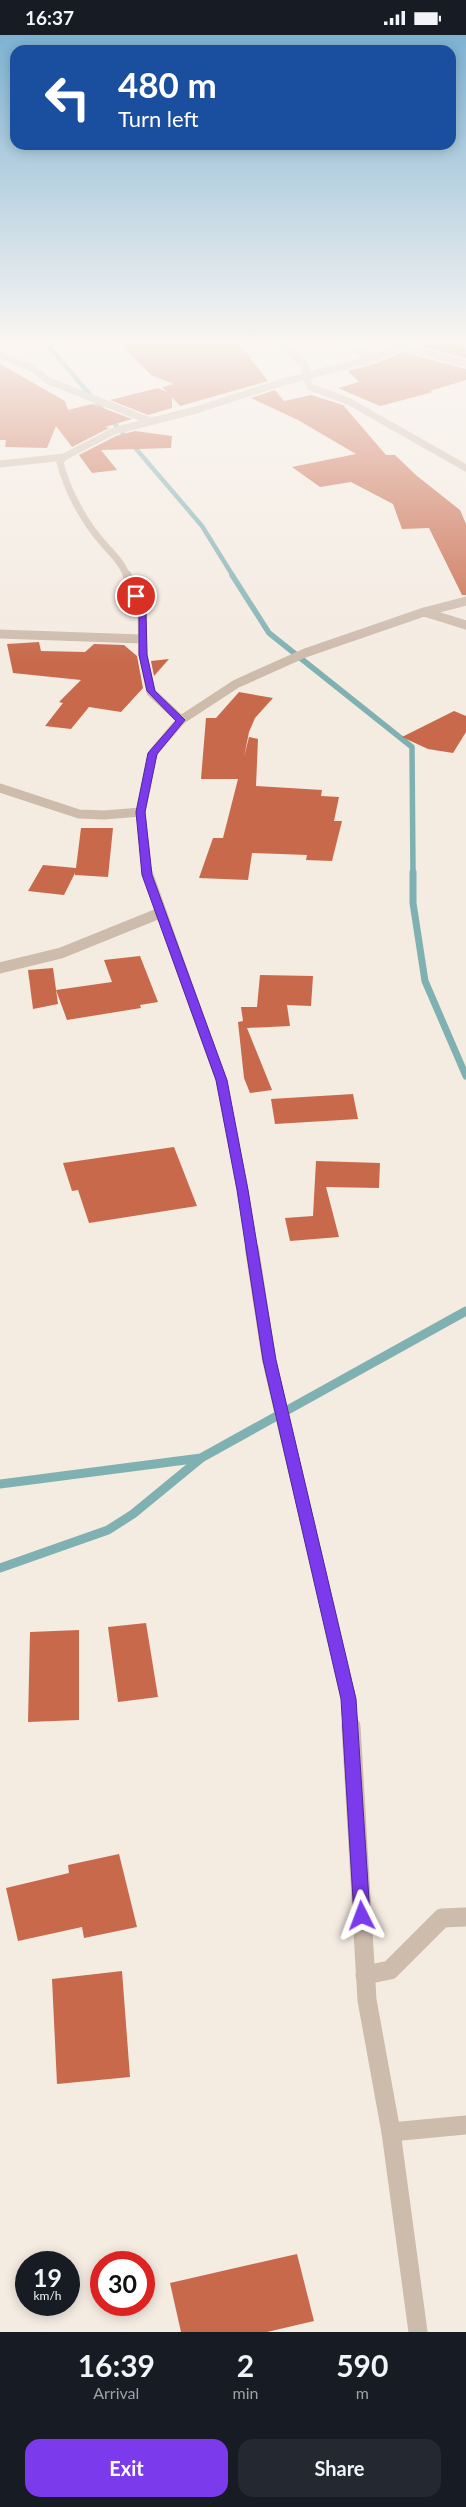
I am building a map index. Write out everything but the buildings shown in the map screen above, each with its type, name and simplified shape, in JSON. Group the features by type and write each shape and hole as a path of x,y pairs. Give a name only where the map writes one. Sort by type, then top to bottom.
{"street":[{"path":"0,464 64,457 81,448"},
{"path":"431,448 466,468"},
{"path":"64,457 60,462 63,474 80,510 101,541 122,563 142,613 142,639 151,691 181,720"},
{"path":"418,2332 391,2132 367,2000 349,1699 270,1360 242,1190 221,1080 147,875 141,812 153,753 181,720 236,684 305,653 424,612 466,601"},
{"path":"424,612 466,625"},
{"path":"0,633 142,639"},
{"path":"0,788 79,814 104,815 141,812"},
{"path":"0,968 26,964 61,952 114,933 160,913"},
{"path":"366,1975 390,1970 442,1918 466,1917"},
{"path":"391,2132 466,2125"}],"waterway":[{"path":"136,448 202,526 233,576"},
{"path":"232,575 269,633 412,747 413,873"},
{"path":"413,873 413,903 425,981 466,1076"},
{"path":"0,1484 201,1458 466,1311"},
{"path":"0,1568 108,1530 133,1514 200,1459"}],"route":[{"path":"136,596 142,613 143,655 151,691 181,720 153,753 141,812 147,875 221,1080 242,1190 270,1360 349,1699 362,1916"}]}
